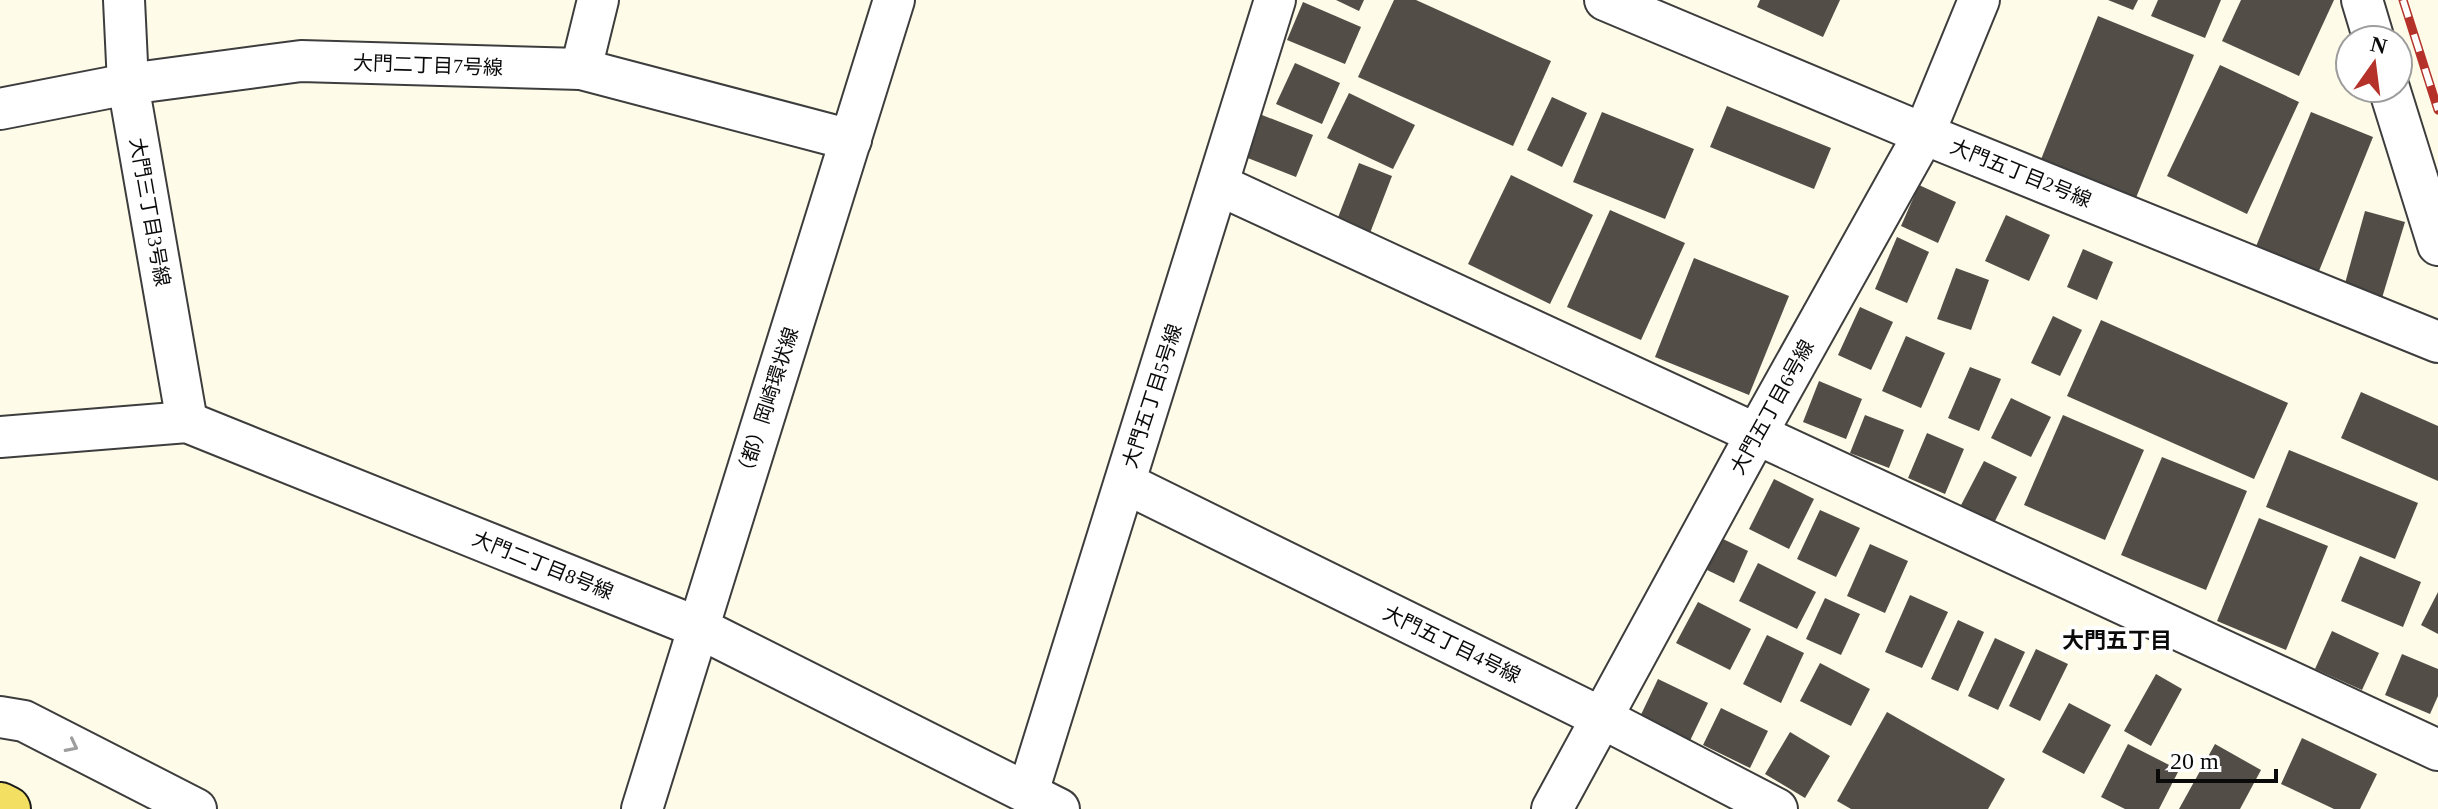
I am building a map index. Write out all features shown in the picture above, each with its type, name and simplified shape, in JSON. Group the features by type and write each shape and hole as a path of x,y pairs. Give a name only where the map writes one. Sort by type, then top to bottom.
{"main road":[{"path":"0,805 8,809"}],"street":[{"name":"大門三丁目3号線","path":"124,0 128,84 187,422"},
{"path":"581,69 598,0"},
{"name":"（都）岡崎環状線","path":"642,809 894,0"},
{"name":"大門五丁目5号線","path":"1044,801 1125,483 1275,0"},
{"name":"大門五丁目2号線","path":"1605,0 1924,134 2438,342"},
{"name":"大門五丁目6号線","path":"1552,809 1924,134 1979,0"},
{"path":"2362,0 2369,24"},
{"name":"大門二丁目7号線","path":"0,109 128,84 301,61 581,69 851,140"},
{"path":"2394,104 2438,245"},
{"path":"1219,185 2438,750"},
{"name":"大門二丁目8号線","path":"0,437 187,422 697,627 1044,801"},
{"name":"大門五丁目4号線","path":"1125,483 1602,718 1777,809"},
{"path":"0,717 24,721 196,809"}],"building":[{"path":"1336,0 1364,0 1359,11"},
{"path":"1394,0 1416,0 1551,61 1513,146 1358,77"},
{"path":"1760,0 1840,0 1823,37 1757,7"},
{"path":"2108,0 2138,0 2133,10"},
{"path":"2158,0 2221,0 2205,38 2151,16"},
{"path":"2241,0 2334,0 2299,76 2222,41"},
{"path":"1303,2 1361,27 1345,64 1287,40"},
{"path":"2098,16 2194,55 2131,210 2036,172"},
{"path":"1295,63 1340,83 1322,124 1276,104"},
{"path":"2220,65 2299,102 2247,214 2167,176"},
{"path":"1349,93 1415,125 1393,169 1327,138"},
{"path":"1552,97 1587,113 1562,167 1527,150"},
{"path":"1727,106 1831,148 1814,189 1710,147"},
{"path":"1602,112 1694,149 1665,219 1573,182"},
{"path":"2311,112 2373,137 2313,286 2250,261"},
{"path":"1257,113 1313,135 1296,177 1240,155"},
{"path":"1359,163 1392,176 1370,233 1337,220"},
{"path":"1511,175 1593,215 1550,304 1468,264"},
{"path":"1919,185 1956,202 1938,243 1901,226"},
{"path":"1610,210 1685,243 1641,340 1567,307"},
{"path":"2365,211 2405,222 2382,298 2344,287"},
{"path":"2006,215 2050,235 2029,281 1985,261"},
{"path":"1897,237 1929,252 1907,303 1875,289"},
{"path":"2083,249 2113,262 2097,300 2067,287"},
{"path":"1694,258 1789,296 1749,395 1655,357"},
{"path":"1956,268 1989,280 1971,330 1937,319"},
{"path":"1860,307 1893,322 1871,370 1838,355"},
{"path":"2053,316 2082,330 2060,376 2031,363"},
{"path":"2101,320 2288,403 2254,479 2067,396"},
{"path":"1906,336 1945,353 1921,408 1882,391"},
{"path":"1970,367 2001,379 1979,431 1948,418"},
{"path":"1819,381 1862,399 1846,439 1803,422"},
{"path":"2361,392 2438,426 2438,481 2341,438"},
{"path":"2011,398 2051,417 2031,457 1991,438"},
{"path":"1865,415 1904,430 1889,468 1850,453"},
{"path":"2063,415 2144,450 2105,540 2024,505"},
{"path":"1927,433 1964,449 1945,494 1908,478"},
{"path":"2289,450 2418,503 2395,559 2266,507"},
{"path":"2162,457 2247,491 2206,590 2121,555"},
{"path":"1984,461 2017,477 1993,525 1959,509"},
{"path":"1774,479 1814,499 1789,549 1749,529"},
{"path":"1820,510 1860,528 1836,577 1797,559"},
{"path":"2259,518 2328,546 2286,650 2217,621"},
{"path":"1721,538 1748,551 1734,583 1707,570"},
{"path":"1870,544 1908,561 1885,613 1847,596"},
{"path":"2360,556 2421,582 2403,627 2341,601"},
{"path":"1758,563 1816,592 1797,629 1739,601"},
{"path":"2438,592 2438,634 2421,625"},
{"path":"1910,595 1948,612 1922,668 1885,652"},
{"path":"1825,598 1860,614 1841,655 1806,639"},
{"path":"1698,602 1751,629 1730,670 1676,643"},
{"path":"1958,620 1984,632 1958,691 1931,679"},
{"path":"2332,631 2379,653 2362,690 2315,669"},
{"path":"1767,635 1804,653 1781,703 1743,684"},
{"path":"1995,638 2025,652 1998,710 1968,696"},
{"path":"2036,649 2068,664 2040,721 2009,706"},
{"path":"2402,654 2438,669 2438,696 2430,714 2385,695"},
{"path":"1820,663 1870,689 1851,726 1800,701"},
{"path":"2156,674 2182,689 2151,746 2124,731"},
{"path":"1658,679 1708,703 1687,747 1637,723"},
{"path":"2069,703 2111,725 2084,774 2042,752"},
{"path":"1721,708 1768,731 1750,768 1703,745"},
{"path":"1887,712 2005,779 1988,809 1851,809 1837,801"},
{"path":"1790,732 1830,756 1805,798 1765,774"},
{"path":"2302,738 2377,774 2360,809 2334,809 2281,784"},
{"path":"2128,744 2179,770 2159,809 2125,809 2101,797"},
{"path":"2215,744 2261,770 2240,809 2179,809"}],"railway":[{"path":"2403,0 2438,110"}],"district":[{"name":"大門五丁目","path":"2117,640"}]}
